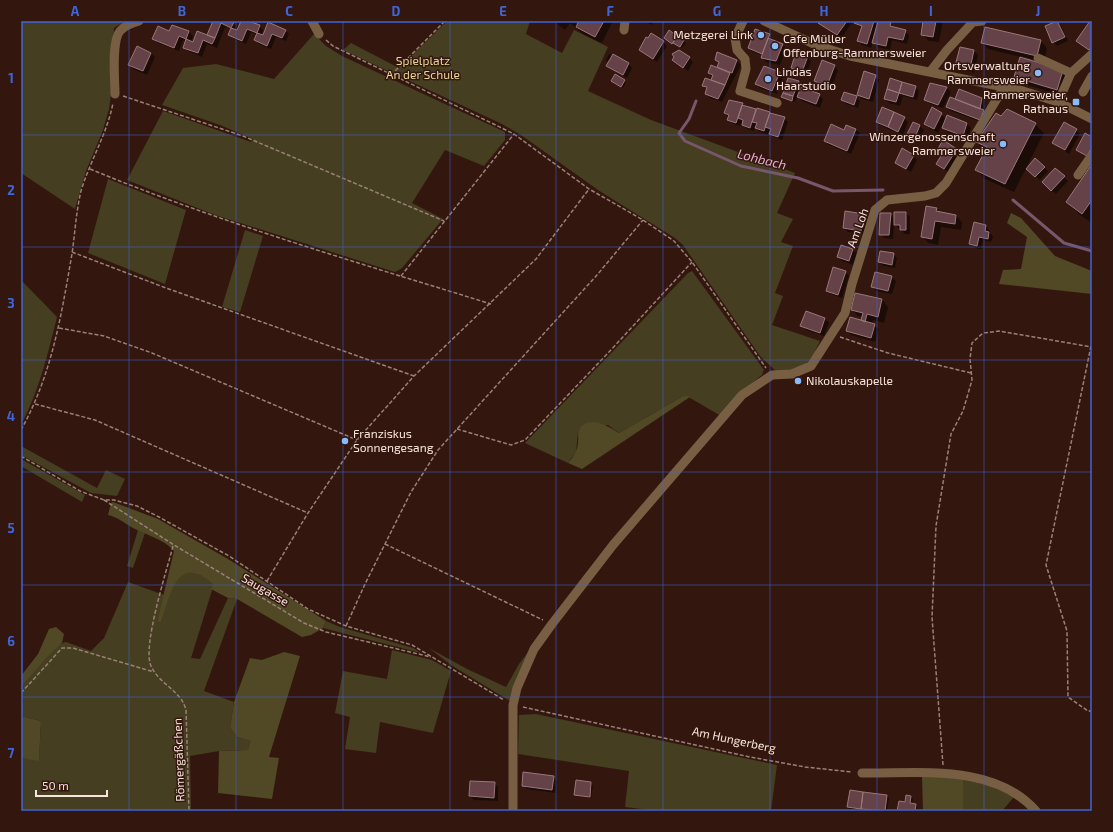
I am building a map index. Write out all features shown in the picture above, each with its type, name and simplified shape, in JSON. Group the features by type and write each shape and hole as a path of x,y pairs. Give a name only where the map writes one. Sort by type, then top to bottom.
{"street":[{"path":"116,94 114,55 119,32 129,24 139,21"},
{"path":"312,21 319,34"},
{"path":"743,21 735,38 737,50 745,59 746,69 740,91 777,103"},
{"path":"764,21 816,45 850,56 1004,87 1058,102 1092,119"},
{"path":"930,72 947,50 973,22 982,21"},
{"path":"1038,58 1071,73"},
{"path":"1058,102 1071,73 1090,58"},
{"path":"1083,92 1092,76"},
{"name":"Am Loh","path":"772,375 792,374 811,366 846,313 852,284 875,210 888,200 925,196 936,193 946,183 1004,87"},
{"path":"1078,175 1092,155"},
{"path":"513,811 514,705 517,688 534,649 613,545 742,395 772,375"},
{"path":"862,773 944,774 971,776 992,782 1009,790 1036,811"}],"path":[{"path":"390,75 445,21"},
{"path":"319,34 333,46 514,134 589,189 643,220 674,241 692,262 772,375"},
{"path":"21,430 35,404 44,380 59,328 72,252 75,224 82,191 110,120 116,94 243,136 444,221"},
{"path":"401,276 514,134"},
{"path":"90,169 189,208 263,234 491,304"},
{"path":"268,581 308,513 357,440 414,376 491,304 536,259 589,189"},
{"path":"346,626 411,492 438,450 596,275 643,220"},
{"path":"72,252 166,288 414,376"},
{"path":"457,429 511,445 524,440 609,352 692,262"},
{"path":"59,328 104,336 152,353 357,440"},
{"path":"944,774 932,617 936,526 951,434 963,411 972,380 970,359 972,343 976,338 989,331 999,331 1092,346 1046,565 1067,631 1068,697 1088,711 1092,711"},
{"path":"832,335 888,353 971,373"},
{"path":"35,404 95,420 308,513"},
{"path":"21,456 80,491 104,500"},
{"name":"Saugasse","path":"104,500 174,545 310,625 326,632 433,657"},
{"name":"Am Hungerberg","path":"104,500 114,500 137,506 159,516 268,581 308,609 346,626 412,645 514,705 750,756 806,766 862,773"},
{"path":"385,544 552,624"},
{"path":"154,672 148,657 156,612 174,545"},
{"path":"21,693 62,648 73,648 154,672"},
{"name":"Römergäßchen","path":"154,672 164,684 180,697 186,709 190,811"}],"green space":[{"path":"21,21 125,21 114,28 109,109 103,130 86,171 75,209 21,173"},
{"name":"Spielplatz An der Schule","path":"447,21 530,21 526,34 562,53 574,30 608,47 588,91 651,120 795,173 777,213 793,219 781,242 793,246 775,293 783,296 772,325 820,341 812,357 805,365 778,373 760,356 683,245 675,238 598,190 521,135 502,124 343,50 351,43 399,68"},
{"path":"314,34 326,46 342,56 505,132 505,140 484,166 445,150 412,203 443,219 402,268 395,272 215,215 127,180 163,111 251,142 253,139 220,125 162,105 183,68 216,64 274,79"},
{"path":"108,179 186,210 165,284 88,253"},
{"path":"245,230 263,236 240,312 222,307"},
{"path":"692,271 764,370 762,375 739,394 721,416 685,395 619,433 608,425 578,432 576,452 568,463 525,443 688,273"},
{"path":"21,280 57,317 38,385 21,425"},
{"path":"21,446 97,488 106,470 125,479 117,496 91,493 21,455"},
{"path":"21,459 85,495 82,502 21,466"},
{"path":"138,530 145,533 133,568 127,566"},
{"path":"192,571 207,578 214,584 191,658 200,659 228,598 237,599 204,691 234,702 230,728 237,737 252,741 248,750 219,751 190,756 191,811 21,811 21,758 39,760 41,721 21,716 21,687 48,654 60,644 66,642 91,651 104,638 128,582 164,595 157,622 161,623 170,592 174,584 179,578"},
{"path":"326,621 340,627 413,648 421,653 323,628"},
{"path":"545,630 510,701 451,665 429,648 467,669 506,687 519,664"},
{"path":"392,650 432,660 451,671 433,733 380,722 376,753 345,749 350,717 335,713 343,671 387,679"},
{"path":"536,714 777,765 771,811 658,811 625,807 629,771 518,754 519,715"},
{"path":"963,778 992,785 1014,797 1002,811 963,811"}],"shaded area":[{"path":"1011,213 1021,218 1055,256 1092,271 1092,294 999,284 1003,270 1021,269 1027,237 1007,223"},
{"path":"685,395 690,397 582,469 568,463 574,455 578,444 578,432 582,426 587,423 598,423 610,427 619,433"},
{"path":"113,502 158,519 228,559 326,621 323,628 311,635 302,637 237,599 228,598 211,589 213,584 201,575 191,573 183,575 177,581 172,590 161,623 157,622 174,551 160,540 133,528 115,517 108,515 111,503"},
{"path":"56,627 64,634 62,643 46,658 21,687 21,676 38,654 49,629"},
{"path":"284,652 300,656 269,757 279,758 272,799 218,793 219,751 248,750 251,741 237,737 230,728 234,702 250,658 262,660"},
{"path":"21,716 41,721 39,761 21,758"},
{"path":"922,776 963,778 963,811 923,811"}],"building":[{"path":"213,21 234,22 231,28 221,23 215,38 207,35"},
{"path":"241,21 248,21 260,25 257,33 247,29 242,41 228,35 231,28 237,30"},
{"path":"579,21 604,21 595,37 576,27"},
{"path":"820,21 847,21 837,35 818,23"},
{"path":"855,21 874,21 867,44 857,41 862,26 854,23"},
{"path":"878,21 891,22 890,26 906,30 903,40 888,37 886,46 872,43"},
{"path":"923,21 936,21 933,37 921,35"},
{"path":"1057,21 1065,37 1052,43 1045,26"},
{"path":"1090,21 1092,21 1092,46 1089,50 1076,41"},
{"path":"268,22 286,30 282,38 272,34 267,46 254,40 257,33 263,35"},
{"path":"172,25 189,31 186,39 179,36 174,48 152,39 158,26 169,31"},
{"path":"985,27 1041,40 1037,56 981,43"},
{"path":"755,29 770,34 762,54 748,48"},
{"path":"669,30 677,36 672,44 664,38"},
{"path":"197,31 215,38 212,44 203,40 198,53 183,48 186,39 193,42"},
{"path":"651,33 664,41 653,59 639,50 646,37 648,38"},
{"path":"677,36 684,40 680,47 673,43"},
{"path":"768,38 783,44 776,61 761,58"},
{"path":"137,46 151,53 143,71 128,65"},
{"path":"960,47 974,50 970,69 955,66"},
{"path":"679,50 690,57 683,68 672,60 674,57 672,54"},
{"path":"717,52 737,60 732,73 717,67 719,62 715,60"},
{"path":"796,52 808,56 802,72 791,68"},
{"path":"613,54 629,63 623,75 606,66"},
{"name":"Ortsverwaltung Rammersweier","path":"1020,57 1063,70 1057,90 1014,77"},
{"path":"822,60 835,65 827,86 814,81"},
{"path":"711,65 730,73 725,85 711,80 713,75 708,73"},
{"path":"764,66 780,72 772,91 755,84"},
{"path":"864,71 876,75 869,99 857,95"},
{"path":"615,74 625,80 621,87 611,81"},
{"path":"705,78 725,85 718,99 705,94 707,87 702,86"},
{"path":"788,78 799,81 793,96 783,93"},
{"path":"890,78 902,82 899,93 887,89"},
{"path":"902,82 916,86 913,97 899,93"},
{"path":"930,83 947,87 938,105 924,100"},
{"path":"801,87 820,94 816,104 797,97"},
{"path":"887,89 899,93 896,102 884,99"},
{"path":"959,89 982,98 980,109 955,99"},
{"path":"844,92 857,96 854,105 841,100"},
{"path":"783,93 793,96 792,101 781,97"},
{"path":"950,97 984,110 980,120 946,107"},
{"path":"729,100 743,103 736,123 727,120 729,115 724,113"},
{"path":"742,105 756,109 750,128 742,125 743,120 738,118"},
{"path":"882,107 894,112 888,127 876,122"},
{"path":"932,107 942,113 934,129 924,124"},
{"path":"757,108 770,112 764,131 755,128 757,123 752,122"},
{"name":"Winzergenossenschaft Rammersweier","path":"1007,109 1036,123 1005,184 975,170 987,147 976,142 996,113 1001,116"},
{"path":"894,112 905,117 898,132 888,127"},
{"path":"770,113 785,117 778,137 769,134 771,129 765,127"},
{"path":"947,115 967,123 963,136 942,128"},
{"path":"913,122 920,125 914,140 906,136"},
{"path":"1064,122 1077,129 1065,150 1052,143"},
{"path":"831,124 844,130 846,125 856,129 847,151 824,141"},
{"path":"1085,133 1092,137 1092,147 1087,156 1076,150"},
{"path":"943,140 957,149 944,169 936,164 941,156 936,152"},
{"path":"902,148 914,155 906,169 895,163"},
{"path":"1035,158 1045,167 1035,177 1026,169"},
{"path":"1092,164 1092,200 1082,214 1066,202"},
{"path":"1055,168 1065,176 1051,191 1042,182"},
{"path":"926,206 937,208 936,211 956,215 955,224 935,221 932,239 921,237"},
{"path":"845,211 864,214 861,231 843,228"},
{"path":"894,212 906,212 906,230 900,230 900,225 894,225"},
{"path":"880,213 891,213 889,235 879,235"},
{"path":"974,222 986,225 985,231 989,232 988,239 979,237 977,246 969,244"},
{"path":"841,245 853,249 849,261 837,257"},
{"path":"880,251 894,253 892,265 878,262"},
{"path":"833,267 846,271 838,295 826,291"},
{"path":"875,272 892,276 888,291 871,287"},
{"path":"855,293 882,299 878,317 867,314 865,322 861,320 863,313 851,310"},
{"path":"806,311 825,318 820,333 800,326"},
{"path":"850,317 875,324 871,338 846,331"},
{"path":"523,772 554,776 552,790 522,786"},
{"path":"576,780 591,782 590,797 574,795"},
{"path":"470,781 495,782 494,798 469,796"},
{"path":"850,790 863,792 861,809 847,807"},
{"path":"863,792 887,795 885,811 861,809"},
{"path":"906,795 911,796 910,803 916,804 915,811 897,811 899,801 905,802"}],"waterway":[{"name":"Lohbach","path":"696,101 689,119 679,133 685,141 741,166 798,178 833,191 883,190"},
{"name":"Lohbach","path":"1013,200 1064,243 1092,251"}],"place":[{"name":"Metzgerei Link","path":"761,35"},
{"name":"Cafe Müller Offenburg-Rammersweier","path":"775,46"},
{"name":"Ortsverwaltung Rammersweier","path":"1038,73"},
{"name":"Lindas Haarstudio","path":"768,79"},
{"name":"Rammersweier, Rathaus","path":"1076,102"},
{"name":"Winzergenossenschaft Rammersweier","path":"1003,144"},
{"name":"Nikolauskapelle","path":"798,381"},
{"name":"Franziskus Sonnengesang","path":"345,441"}]}
